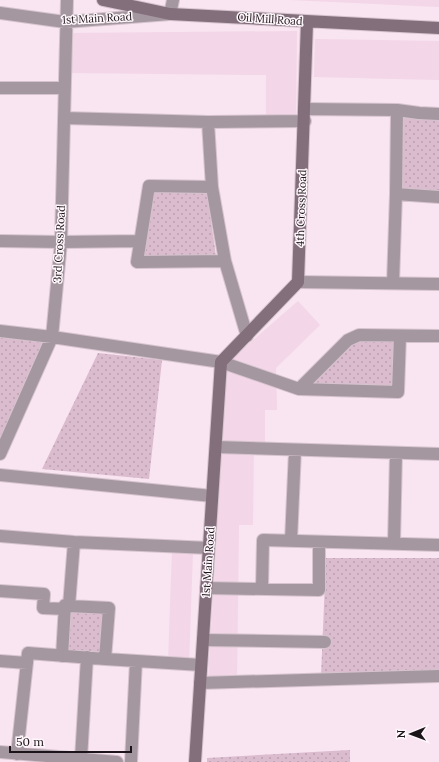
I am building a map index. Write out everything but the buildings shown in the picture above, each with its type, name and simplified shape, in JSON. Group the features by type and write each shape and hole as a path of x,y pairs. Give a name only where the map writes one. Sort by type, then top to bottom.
{"street":[{"name":"3rd Cross Road","path":"0,454 52,337 61,242 67,0"},
{"name":"Oil Mill Road","path":"103,0 170,14 439,28"},
{"path":"170,14 173,0"},
{"name":"1st Main Road","path":"0,14 66,22 170,14"},
{"name":"4th Cross Road","path":"298,282 305,115 307,22"},
{"path":"0,88 64,88"},
{"path":"393,283 397,110"},
{"path":"64,118 208,122 397,110 419,114 439,114"},
{"path":"208,122 212,187 226,261 247,336"},
{"path":"212,187 148,186 137,262 226,261"},
{"path":"396,194 439,197"},
{"path":"0,241 140,241"},
{"path":"221,362 298,282 439,284"},
{"path":"0,331 52,337 221,362 299,389 398,392 400,336"},
{"path":"299,389 348,340 359,335 439,336"},
{"name":"1st Main Road","path":"195,762 221,362"},
{"path":"216,447 439,454"},
{"path":"291,541 295,450"},
{"path":"394,544 396,453"},
{"path":"0,475 212,496"},
{"path":"0,536 74,542 209,548"},
{"path":"262,589 262,540 439,545"},
{"path":"62,656 74,542"},
{"path":"206,588 319,590 319,542"},
{"path":"0,591 44,594 43,608 109,608 105,659"},
{"path":"203,640 325,642"},
{"path":"17,754 28,654 201,665"},
{"path":"81,759 87,657"},
{"path":"0,661 27,664"},
{"path":"131,762 136,661"},
{"path":"200,683 439,676"},
{"path":"0,752 117,762"}],"shaded area":[{"path":"290,0 439,0 439,7"},
{"path":"297,31 296,116 266,115 266,75 70,73 70,33"},
{"path":"315,39 439,41 439,80 314,77"},
{"path":"399,116 439,117 439,195 398,191"},
{"path":"152,191 207,192 216,256 143,255"},
{"path":"298,301 320,325 276,368 277,410 265,410 265,444 254,444 253,525 239,525 237,679 208,679 228,362"},
{"path":"0,337 43,341 0,438"},
{"path":"359,340 395,340 393,388 311,385 349,343"},
{"path":"98,353 162,360 149,479 42,469"},
{"path":"172,551 193,552 189,663 168,662"},
{"path":"326,558 439,558 439,671 321,676"},
{"path":"67,608 105,611 102,656 64,653"},
{"path":"350,750 350,762 207,762 207,758"}]}
